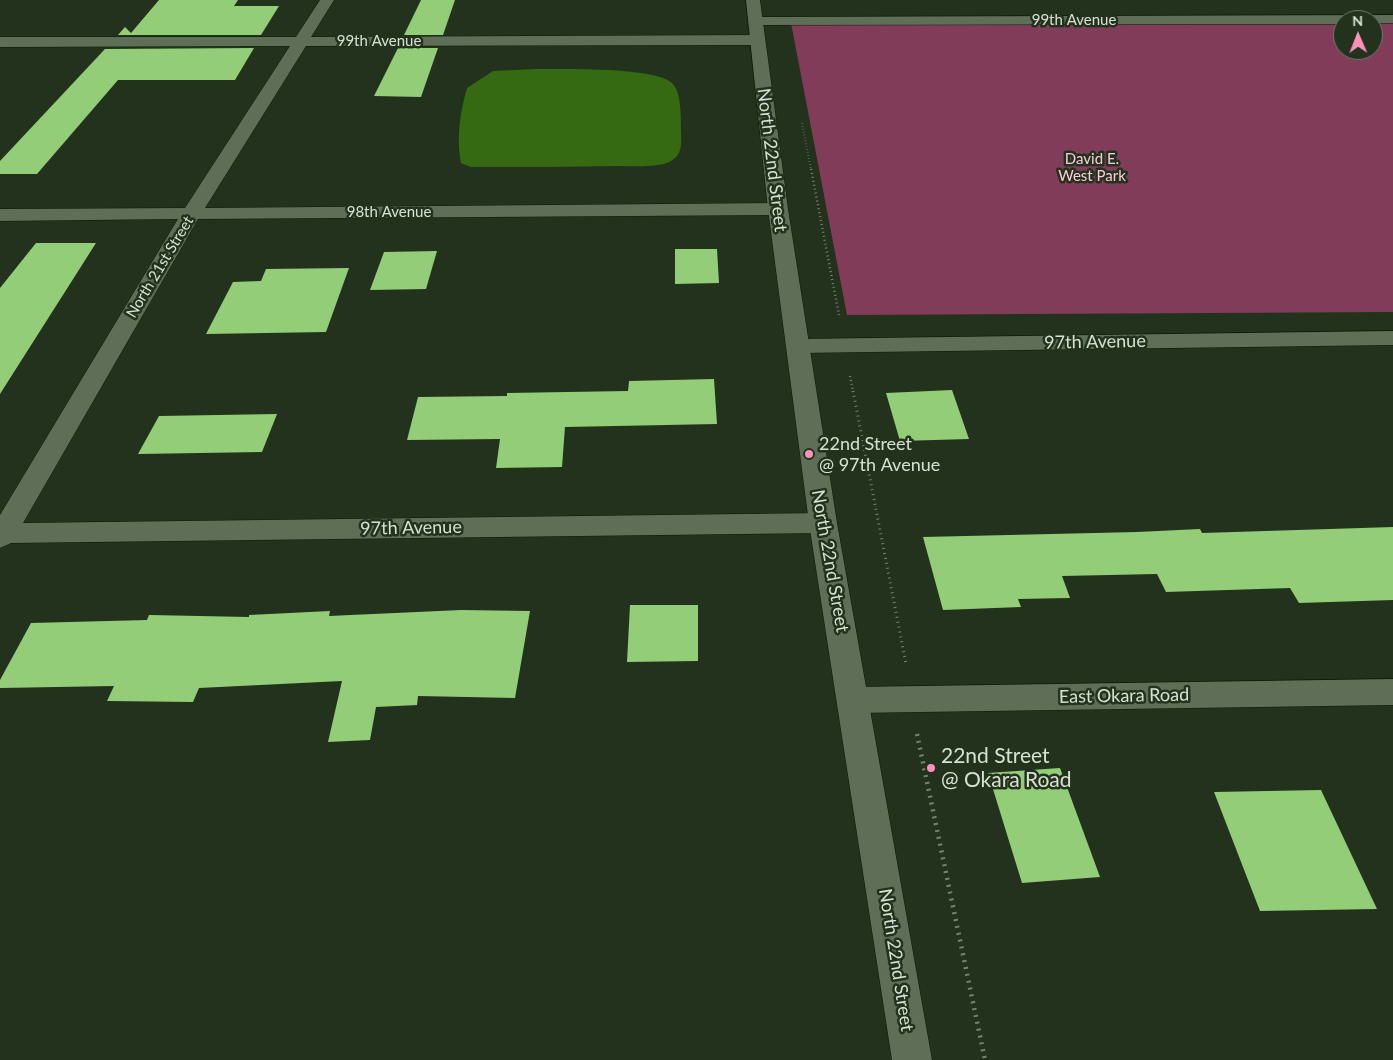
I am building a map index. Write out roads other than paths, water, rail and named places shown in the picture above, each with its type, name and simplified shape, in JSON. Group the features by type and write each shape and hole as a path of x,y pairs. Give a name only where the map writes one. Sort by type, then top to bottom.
{"street":[{"name":"North 21st Street","path":"1,535 191,214 327,0"},
{"name":"99th Avenue","path":"0,42 302,41 755,21 1393,19"},
{"name":"North 22nd Street","path":"755,21 778,209 823,523 854,700 912,1060"},
{"name":"98th Avenue","path":"0,215 778,209"},
{"name":"97th Avenue","path":"798,346 1393,338"},
{"name":"97th Avenue","path":"1,535 823,523"},
{"name":"East Okara Road","path":"854,700 1393,692"}],"place":[{"name":"22nd Street @ 97th Avenue","path":"809,454"},
{"name":"22nd Street @ Okara Road","path":"931,768"}],"park label":[{"name":"David E. West Park","path":"1092,168"}]}
